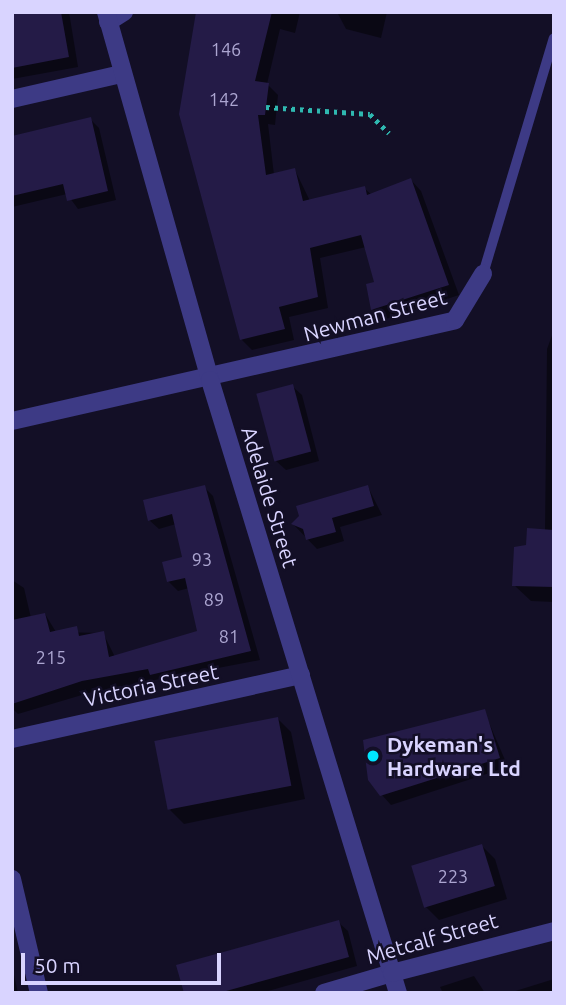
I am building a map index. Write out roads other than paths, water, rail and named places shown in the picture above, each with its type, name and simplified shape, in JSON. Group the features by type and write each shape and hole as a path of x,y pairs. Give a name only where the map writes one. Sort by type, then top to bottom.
{"street":[{"path":"107,17 124,12"},
{"name":"Adelaide Street","path":"107,17 210,380 398,993"},
{"path":"12,99 121,74"},
{"name":"Newman Street","path":"12,421 210,380 455,320 483,274"},
{"name":"Victoria Street","path":"12,739 300,675"},
{"path":"12,879 39,993"},
{"name":"Metcalf Street","path":"324,993 554,931"}],"lane":[{"name":"Newman Street","path":"483,274 554,38"}],"place":[{"name":"Dykeman's Hardware Ltd","path":"373,756"}]}
